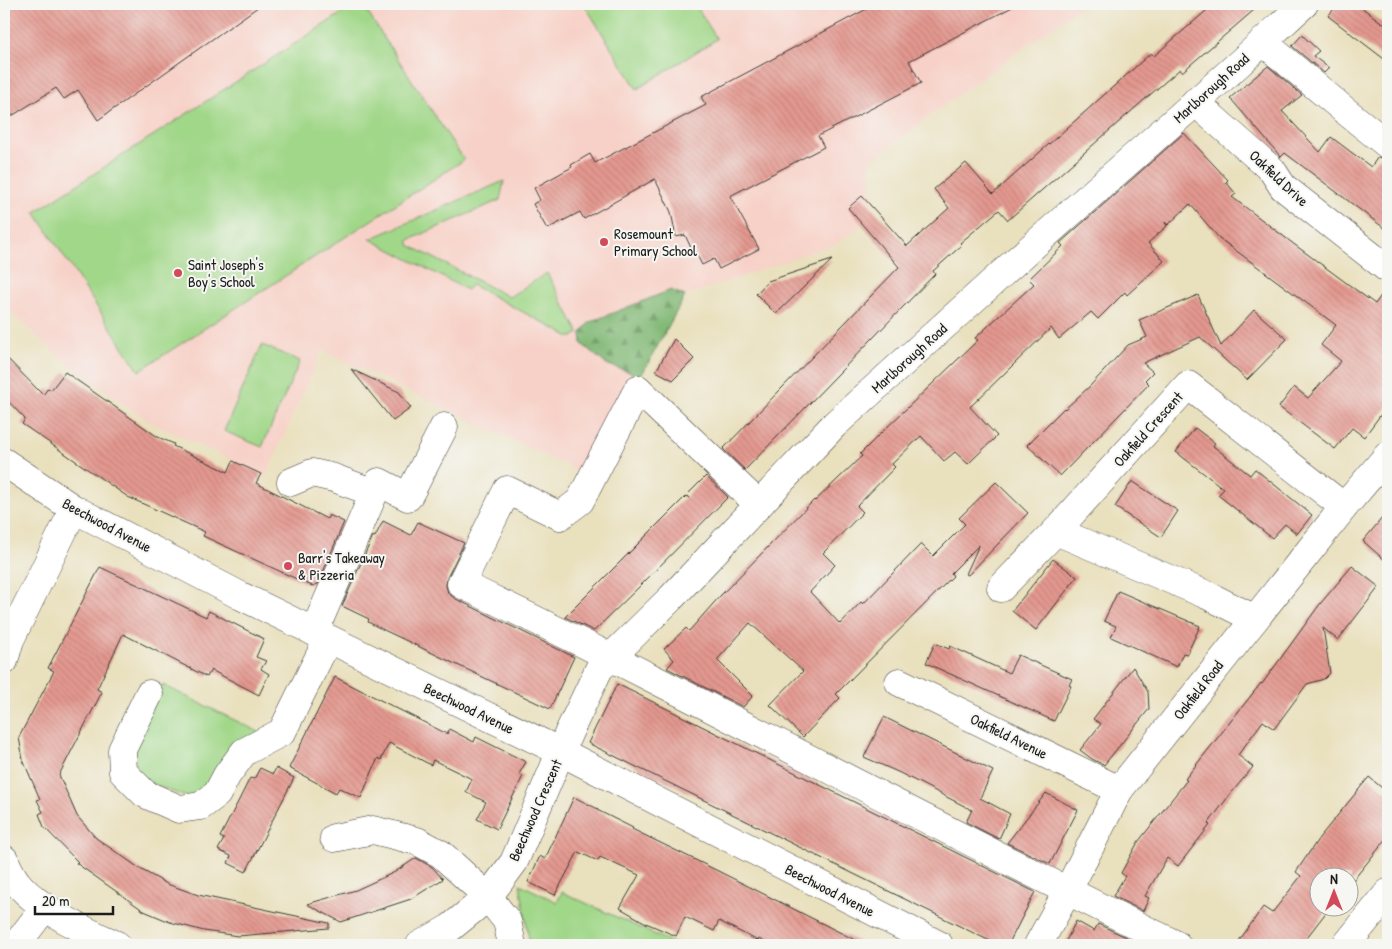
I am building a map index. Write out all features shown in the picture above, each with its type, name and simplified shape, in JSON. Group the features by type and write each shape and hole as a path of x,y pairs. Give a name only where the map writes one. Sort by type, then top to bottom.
{"street":[{"name":"Marlborough Road","path":"561,752 599,669 671,598 834,425 1304,4"},
{"path":"1263,42 1328,97 1388,144"},
{"name":"Oakfield Drive","path":"1195,102 1272,170 1283,187 1388,269"},
{"name":"Oakfield Crescent","path":"1001,588 1056,531 1188,385 1344,507"},
{"path":"759,505 638,390 580,501 560,516 507,490 461,584 611,657 1067,892 1178,945"},
{"path":"149,694 122,750 123,772 145,794 153,798 179,809 201,806 217,794 227,775 244,752 282,732 379,482 408,497 444,427"},
{"name":"Oakfield Road","path":"1038,945 1120,790 1344,507 1388,455"},
{"name":"Beechwood Avenue","path":"4,462 74,509 240,596 561,752 939,945"},
{"path":"291,482 312,473 334,478 374,494"},
{"path":"4,661 10,640 74,509"},
{"path":"1056,531 1206,595 1255,619"},
{"name":"Oakfield Avenue","path":"899,682 1120,790"},
{"name":"Beechwood Crescent","path":"420,945 450,928 488,897 514,862 561,752"},
{"path":"334,838 373,830 418,840 441,854 488,897 507,921 512,945"},
{"path":"4,859 19,886 45,907 93,935 117,945"},
{"path":"1346,945 1388,893"},
{"path":"16,945 45,907"}],"shaded area":[{"path":"4,4 1084,4 870,161 871,210 855,231 835,244 685,296 586,475 322,350 266,476 148,421 63,360 4,307"}],"green space":[{"path":"356,4 362,4 464,160 139,371 35,212"},
{"path":"584,4 695,4 717,39 637,89"},
{"path":"504,181 500,200 409,240 409,245 509,297 547,273 579,333 573,337 472,285 467,290 370,239"},
{"path":"671,290 685,296 641,376 606,364 582,344 581,333 590,322"},
{"path":"262,345 300,361 262,447 224,431"},
{"path":"163,685 259,732 194,800 139,779 132,744"},
{"path":"520,884 557,902 562,892 677,945 530,945"}],"building":[{"path":"4,4 262,4 98,120 78,90 64,99 56,88 4,121"},
{"path":"876,4 1018,4 909,61 921,83 818,136 824,147 730,196 759,249 719,269 714,259 702,265 685,235 676,237 671,212 655,179 584,219 580,212 547,229 533,204 540,200 534,188 572,167 571,165 590,154 595,163 706,105 701,97"},
{"path":"1214,4 1261,4 1182,72 1180,69 1008,220 999,210 960,243 962,245 933,271 935,274 745,470 723,449 899,267 848,208 862,196 907,246 949,208 934,189 966,163 993,194 1151,53 1154,56"},
{"path":"1338,4 1357,4 1388,27 1388,62 1328,16"},
{"path":"1302,35 1319,51 1313,56 1329,68 1324,73 1292,46"},
{"path":"1268,66 1302,95 1282,111 1320,152 1331,137 1371,167 1378,157 1388,160 1388,231 1285,153 1281,157 1230,98"},
{"path":"1184,133 1228,180 1226,182 1236,194 1232,197 1295,245 1375,304 1388,286 1388,405 1364,437 1352,428 1335,449 1279,407 1294,387 1308,398 1341,361 1321,345 1336,325 1219,238 1190,204 1168,225 1165,222 1167,226 1148,243 1164,261 1127,295 1125,292 1098,319 1091,312 1059,339 1051,328 970,407 997,436 968,464 955,452 944,461 921,436 892,464 895,467 857,506 863,512 823,553 835,565 810,592 840,624 861,602 863,604 921,544 933,556 965,524 959,518 996,482 1028,513 968,575 966,574 979,545 951,573 953,576 836,694 840,698 803,737 770,705 803,671 750,623 717,660 753,696 743,707 667,668 674,660 664,649 686,628 689,631 720,596 814,500 862,456 860,454 978,340 975,338 1034,284 1029,279 1063,246 1060,243"},
{"path":"832,260 776,314 756,294 768,281"},
{"path":"1198,295 1221,346 1254,310 1287,339 1247,380 1200,337 1143,363 1153,372 1145,380 1149,384 1060,476 1027,445 1064,408 1090,386 1128,345 1147,337 1139,320"},
{"path":"674,339 694,359 673,380 656,371"},
{"path":"4,355 43,395 48,388 51,390 65,372 158,437 174,444 173,446 228,472 233,461 261,474 256,483 327,519 329,515 344,522 318,584 312,586 203,536 205,532 128,497 22,424 25,419 4,397"},
{"path":"351,369 399,392 411,408 393,421"},
{"path":"1195,428 1215,443 1213,446 1250,475 1255,469 1312,515 1297,534 1285,524 1272,538 1218,495 1224,489 1176,452"},
{"path":"706,476 728,497 640,586 594,631 565,617 686,496 690,498 687,495"},
{"path":"1132,481 1178,511 1161,537 1115,507"},
{"path":"1388,511 1388,563 1363,541"},
{"path":"383,521 411,535 418,522 464,543 447,578 446,586 448,593 454,598 574,657 550,709 386,631 368,622 369,619 342,606 373,536 375,537"},
{"path":"1053,559 1077,577 1036,630 1012,611"},
{"path":"1352,566 1379,587 1338,640 1323,628 1330,673 1324,679 1307,684 1274,729 1263,721 1238,755 1253,767 1228,797 1208,824 1210,825 1178,866 1167,858 1145,896 1149,898 1143,911 1113,896 1125,876 1121,873 1138,842 1187,780 1185,779 1262,684 1320,604"},
{"path":"100,567 206,617 209,611 264,639 256,657 266,661 261,669 269,674 259,695 211,670 207,677 123,634 97,689 102,692 59,775 77,816 96,838 142,870 167,884 198,895 329,923 329,928 238,936 204,931 170,922 144,911 76,863 78,862 44,827 39,814 43,812 37,800 40,799 23,760 19,737 54,671 48,668"},
{"path":"1118,591 1200,626 1187,654 1183,653 1177,667 1111,637 1116,626 1104,621"},
{"path":"935,643 949,649 950,646 1009,673 1018,655 1072,679 1069,685 1071,686 1054,721 926,663"},
{"path":"1133,667 1148,692 1149,709 1104,765 1080,750 1101,724 1093,719"},
{"path":"335,677 447,734 449,729 474,742 476,737 526,762 519,774 523,776 497,829 477,819 486,802 466,792 472,779 433,760 431,765 389,743 381,760 378,758 361,798 339,788 336,793 289,768"},
{"path":"617,684 1035,892 1008,945 998,945 588,743"},
{"path":"884,717 993,771 980,798 1010,814 999,839 966,822 972,810 864,757"},
{"path":"260,768 273,774 276,768 294,778 246,872 228,863 231,856 218,850 224,839 220,837 250,778 254,779"},
{"path":"1369,777 1388,793 1388,837 1360,872 1360,866 1310,866 1310,916 1323,916 1301,945 1236,945 1263,907 1272,913 1301,876 1296,872 1319,838"},
{"path":"1046,793 1078,810 1050,864 1007,843"},
{"path":"574,797 632,829 865,945 770,945 719,921 714,931 685,917 676,936 646,923 620,908 639,875 600,857 598,861 578,852 555,895 528,882 540,856 545,859"},
{"path":"416,858 432,867 443,879 411,899 341,922 307,904 356,890 395,872"},
{"path":"1076,921 1094,931 1098,924 1128,938 1124,945 1064,945"}],"place":[{"name":"Rosemount Primary School","path":"604,242"},
{"name":"Saint Joseph's Boy's School","path":"178,273"},
{"name":"Barr's Takeaway & Pizzeria","path":"288,566"}]}
